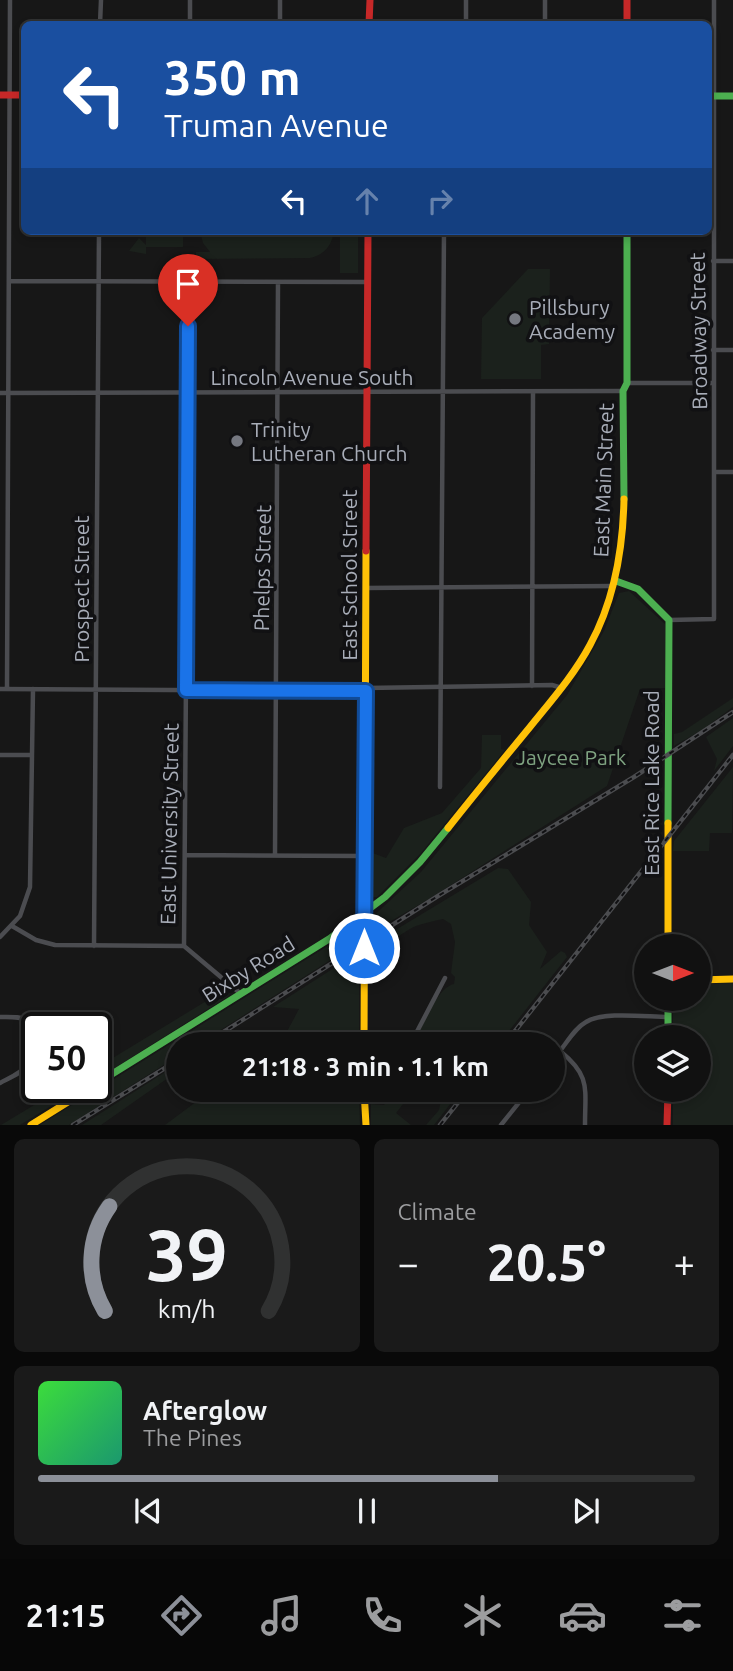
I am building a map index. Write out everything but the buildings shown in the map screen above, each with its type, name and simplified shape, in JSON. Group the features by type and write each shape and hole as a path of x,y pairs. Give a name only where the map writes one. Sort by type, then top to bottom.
{"main road":[{"path":"369,21 370,0"},
{"path":"627,0 627,21"},
{"path":"0,95 21,95"},
{"path":"712,96 733,96"},
{"name":"East School Street","path":"364,1032 369,235"},
{"name":"East Main Street","path":"517,742 562,688 594,642 615,583 622,531 627,235"},
{"path":"615,583 638,589 669,620"},
{"name":"East Rice Lake Road","path":"668,934 669,620"},
{"name":"Bixby Road","path":"112,1074 241,995 364,914 413,869 517,742"},
{"path":"711,980 733,979"},
{"path":"668,1012 668,1025"},
{"path":"365,1102 366,1125"},
{"path":"667,1125 668,1102"},
{"name":"Bixby Road","path":"31,1125 66,1103"}],"street":[{"path":"7,689 10,0"},
{"path":"100,21 101,0"},
{"path":"190,0 190,21"},
{"path":"280,0 280,21"},
{"path":"466,0 466,21"},
{"path":"545,0 545,21"},
{"name":"Broadway Street","path":"712,64 714,0"},
{"name":"Broadway Street","path":"669,620 714,619 715,390 712,233"},
{"name":"Prospect Street","path":"94,946 99,235"},
{"path":"440,787 444,235"},
{"path":"713,261 733,261"},
{"path":"9,281 368,282"},
{"name":"East University Street","path":"184,946 189,281"},
{"name":"Phelps Street","path":"275,855 278,282"},
{"path":"713,350 733,350"},
{"name":"Lincoln Avenue South","path":"0,393 533,392 713,383"},
{"path":"532,686 533,392"},
{"path":"715,472 733,472"},
{"path":"366,588 532,587 615,583"},
{"path":"0,689 276,691 552,685 562,688"},
{"path":"0,937 12,926 25,907 30,887 33,689"},
{"path":"0,755 32,755"},
{"path":"185,855 365,856"},
{"path":"12,926 44,943 184,946 241,995"},
{"path":"417,1032 445,978"},
{"path":"0,1017 26,1019 31,1026 31,1054 28,1063 0,1083"},
{"path":"565,1045 581,1026 591,1019 668,1017"},
{"path":"565,1055 575,1063 584,1079 585,1125"},
{"path":"501,1125 519,1102"}],"green space":[{"path":"146,235 183,235 183,247 146,247 146,254 129,251 139,238 146,245"},
{"path":"201,235 333,235 326,249 310,258 196,259 196,252 210,252"},
{"path":"340,235 358,235 358,273 340,273"},
{"path":"528,269 550,269 549,344 541,345 541,379 481,379 482,318"},
{"name":"Jaycee Park","path":"629,591 665,624 665,688 640,689 607,786 372,932 370,919 421,872 567,695 604,631 619,593"},
{"path":"733,698 733,707 674,746 674,734 682,732"},
{"path":"733,718 733,746 714,771 717,759 706,737"},
{"path":"482,735 501,735 501,749 505,750 421,853 377,897 370,897 370,852 386,858 404,828 442,813 481,768"},
{"path":"733,767 732,833 710,833 709,851 673,851 674,841"},
{"path":"498,868 508,869 531,902 529,925 547,952 540,969 561,951 567,957 508,1032 419,1032 435,1001 447,987 454,984 455,977 451,973 455,942 451,924 443,919 426,923 389,942 369,946"},
{"path":"355,929 359,930 359,942 217,1032 189,1032"},
{"path":"359,952 359,1032 287,1032 299,1009 273,1007"},
{"path":"733,983 733,1125 673,1125 673,1102 711,1102 711,1025 673,1025 673,1012 710,1012 711,984"},
{"path":"226,989 230,994 172,1032 166,1032 166,1036 112,1070 112,1058"},
{"path":"166,1047 166,1064 112,1098 112,1080"},
{"path":"166,1072 166,1079 101,1125 82,1125"},
{"path":"196,1102 359,1102 360,1125 165,1125"},
{"path":"386,1102 405,1102 396,1113 411,1125 371,1125 371,1104 384,1105"},
{"path":"441,1102 452,1102 434,1125 426,1125 439,1110"},
{"path":"37,1103 56,1103 20,1125 1,1125"},
{"path":"75,1103 104,1103 69,1125 40,1125"}],"railway":[{"path":"224,1032 438,896 634,777 733,712"},
{"path":"514,1032 733,755"},
{"path":"73,1125 166,1067"},
{"path":"440,1125 458,1102"}],"traffic: fast":[{"path":"712,96 733,96"},
{"path":"624,499 623,391 627,383 627,235"},
{"path":"616,581 638,589 669,620 668,823"},
{"path":"112,1074 329,939 385,897 420,862 448,828"},
{"path":"668,1012 668,1025"}],"traffic: slow":[{"path":"448,828 562,688 590,645 605,611 616,574 624,499"},
{"path":"364,1032 366,551"},
{"path":"668,823 668,934"},
{"path":"711,980 733,979"},
{"path":"365,1102 366,1125"},
{"path":"31,1125 66,1103"}],"traffic: jam":[{"path":"369,21 370,0"},
{"path":"627,0 627,21"},
{"path":"0,95 21,95"},
{"path":"366,551 368,235"},
{"path":"667,1125 668,1102"}],"place":[{"name":"Pillsbury Academy","path":"515,319"},
{"name":"Trinity Lutheran Church","path":"237,441"}],"route":[{"path":"188,326 186,690 366,691 364,948"}]}
